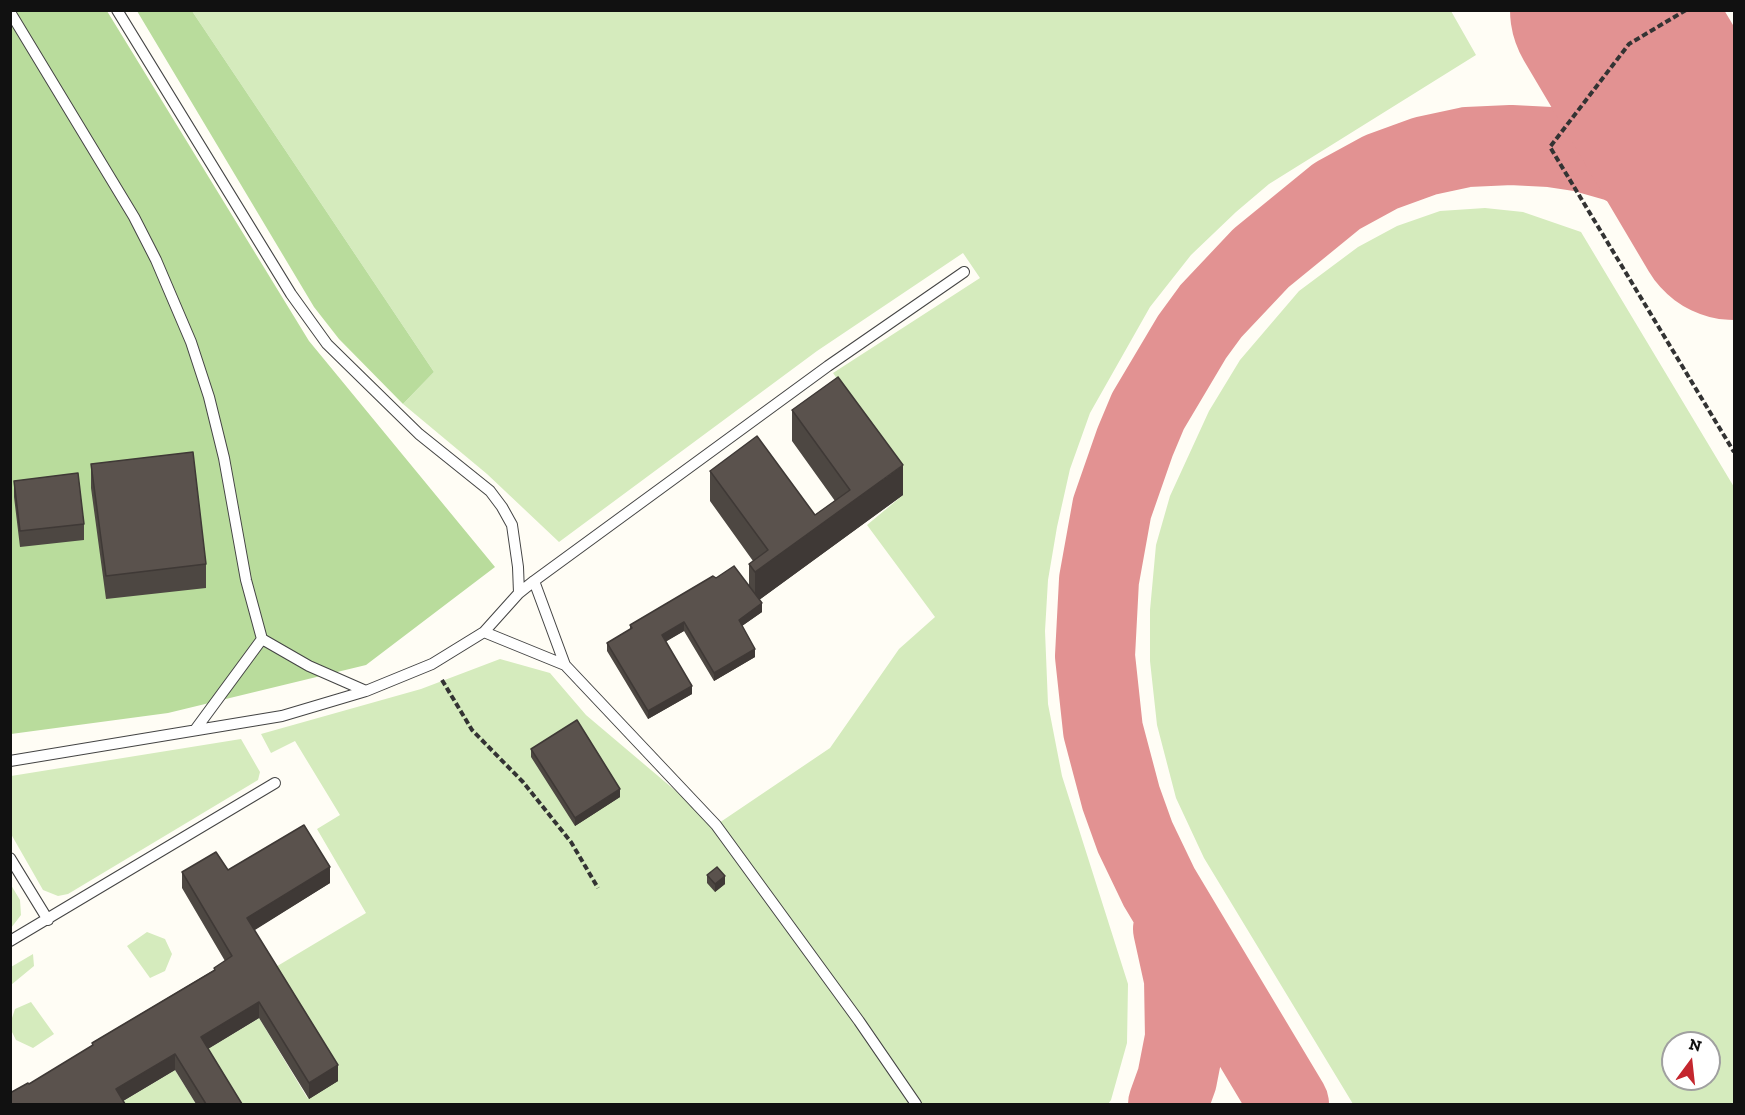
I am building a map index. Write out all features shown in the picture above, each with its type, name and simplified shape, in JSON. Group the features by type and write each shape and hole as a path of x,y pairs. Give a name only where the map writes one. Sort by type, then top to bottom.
{"lane":[{"path":"117,10 291,294 327,344 418,434 490,491 502,507 512,525 519,593"},
{"path":"10,12 134,216 156,260 191,342 209,397 224,458 246,580 262,639 309,666 366,691"},
{"path":"10,761 282,716 366,691 432,664 484,632 519,593 534,581 819,373 964,272"},
{"path":"534,581 565,665 716,825 859,1021 916,1104"},
{"path":"484,632 565,665"},
{"path":"195,730 262,639"},
{"path":"10,941 275,783"},
{"path":"10,858 48,920"}],"path":[{"path":"1686,10 1629,44 1550,147 1734,453"},
{"path":"432,664 472,730 523,782 572,842 598,888"}],"green space":[{"path":"10,11 107,11 309,341 495,567 366,665 168,713 11,734"},
{"path":"137,11 192,11 434,372 403,404 339,339 314,307"},
{"path":"192,11 1451,11 1476,55 1269,184 1191,255 1150,307 1090,413 1070,469 1048,580 1045,631 1048,704 1062,776 1128,984 1127,1043 1108,1104 232,1104 201,1053 259,1018 308,1099 269,971 366,913 317,829 340,815 295,741 271,753 261,734 421,689 500,659 550,673 586,715 716,825 830,748 899,649 935,617 867,525 903,495 849,396 833,373 980,278 963,253 817,351 559,542 487,474 403,404 434,372"},
{"path":"1485,208 1523,212 1581,232 1734,487 1734,1104 1353,1104 1204,858 1176,798 1157,725 1150,661 1150,610 1156,545 1170,496 1209,411 1240,360 1299,291 1358,247 1397,226 1440,211"},
{"path":"241,739 260,772 258,780 68,894 58,896 43,890 11,834 11,776"},
{"path":"11,885 20,900 21,915 11,928"},
{"path":"147,932 165,939 172,954 165,971 150,978 127,946"},
{"path":"33,954 34,966 11,985 11,967"},
{"path":"31,1002 54,1034 33,1048 16,1040 11,1030 15,1009"},
{"path":"175,1070 196,1104 118,1104"}],"building":[{"path":"838,377 903,465 755,572 749,564 768,550 710,471 757,436 815,515 850,490 792,410"},
{"path":"193,452 206,564 106,576 91,464"},
{"path":"78,473 84,524 20,531 14,481"},
{"path":"734,566 762,603 739,620 755,649 714,673 684,622 662,635 692,686 648,711 607,643 632,628 630,625"},
{"path":"577,720 620,789 575,818 531,749"},
{"path":"304,825 330,867 247,918 338,1065 309,1083 259,1002 201,1037 242,1104 206,1104 175,1054 116,1089 125,1104 10,1104 10,1093 29,1084 93,1045 92,1043 215,970 214,968 232,956 182,872 216,852 228,870"},
{"path":"717,867 725,876 715,884 707,875"}],"taxiway":[{"path":"1289,1104 1159,887 1135,837 1121,798 1103,730 1095,656 1099,580 1112,508 1148,411 1192,337 1211,311 1261,258 1337,196 1381,172 1425,156 1467,147 1511,145 1583,152 1618,162 1652,178 1702,210 1734,241"},
{"path":"1168,1104 1177,1079 1185,1038 1184,979 1173,929"}],"runway":[{"path":"1609,10 1734,221"}]}
